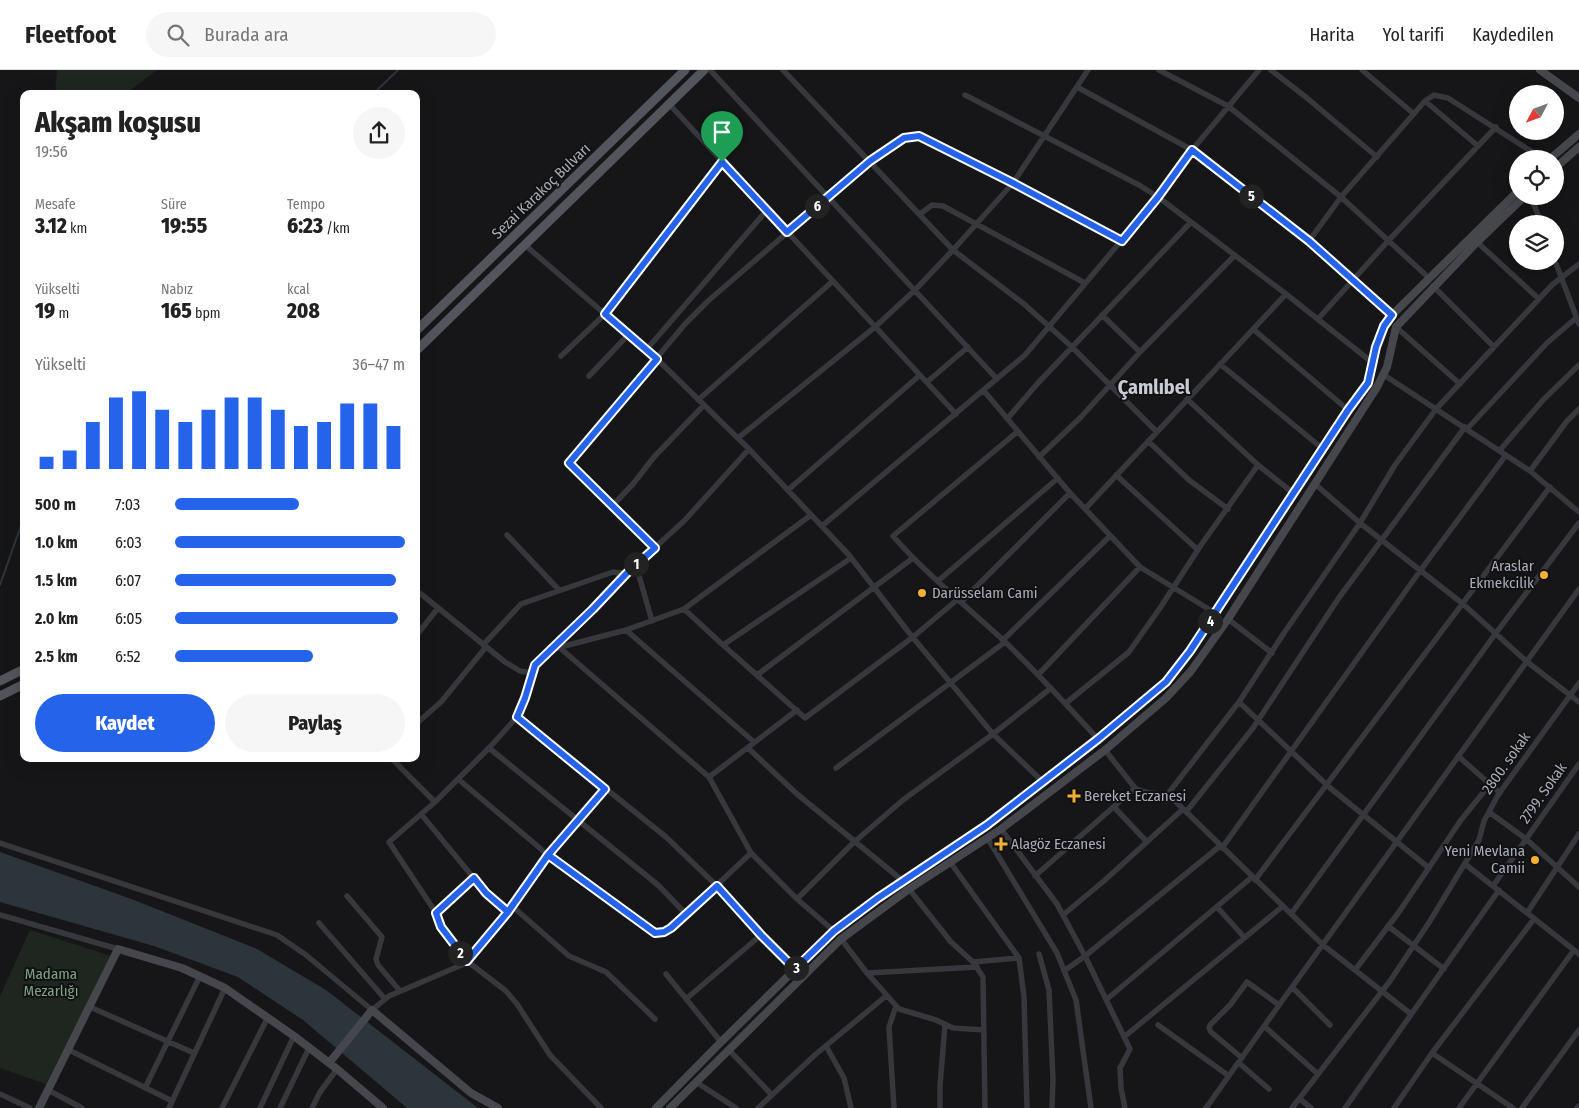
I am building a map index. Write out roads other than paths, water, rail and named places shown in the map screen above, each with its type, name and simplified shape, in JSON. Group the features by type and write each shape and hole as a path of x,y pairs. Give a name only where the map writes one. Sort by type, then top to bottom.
{"main road":[{"name":"Sezai Karakoç Bulvarı","path":"420,327 685,70"},
{"path":"420,347 704,70"},
{"path":"1540,70 1579,98"},
{"path":"1560,150 1579,134"},
{"path":"1564,160 1579,147"},
{"path":"656,1108 834,931 903,881 987,825 1098,739 1166,682 1190,651 1322,449 1368,383 1376,347 1384,326 1392,315 1509,199"},
{"path":"670,1108 841,939 950,862 988,839 1105,750 1166,698 1191,671 1228,619 1384,375 1396,327 1433,286 1516,205"},
{"path":"0,681 20,671"},
{"path":"0,696 20,686"},
{"path":"39,1108 118,948 182,968 225,988 309,1048 332,1060 337,1069 384,1108"},
{"path":"332,1060 372,1010 471,1093 498,1108"}],"street":[{"path":"710,70 997,379"},
{"path":"783,70 954,250 1024,304 1072,347 1157,432"},
{"path":"738,438 875,327 954,250 1013,183 1088,70"},
{"path":"1159,70 1228,106 1341,197 1429,278"},
{"path":"822,526 1025,355 1158,197 1192,150 1258,70"},
{"path":"1271,70 1376,157"},
{"path":"1362,70 1414,114"},
{"path":"1077,87 1192,150 1309,241 1354,279 1392,315"},
{"path":"965,95 1158,197 1373,363"},
{"path":"1309,241 1341,197 1414,114 1434,95 1448,98 1529,150"},
{"path":"1426,101 1478,146"},
{"path":"669,104 956,414"},
{"path":"1318,319 1388,241 1496,128"},
{"path":"655,548 569,463 685,324 708,301 870,161 904,138 919,136 1122,241"},
{"path":"561,356 605,314 722,162"},
{"path":"920,214 932,205 940,205 1085,283"},
{"path":"647,349 767,210"},
{"path":"1007,419 1072,347 1191,222"},
{"path":"1477,242 1539,299"},
{"path":"525,245 647,349 738,438 851,558 993,734 1043,782"},
{"path":"1039,457 1110,386 1140,352 1235,255"},
{"path":"1167,795 1240,702 1360,523 1396,464 1436,409 1539,299 1579,264"},
{"path":"1558,270 1579,324"},
{"path":"698,400 833,281"},
{"path":"1433,286 1494,347"},
{"path":"1085,509 1286,294"},
{"path":"1102,316 1140,352"},
{"path":"1063,915 1184,811 1259,719 1338,599 1381,539 1466,428 1547,342 1576,318"},
{"path":"1396,327 1460,384"},
{"path":"1253,330 1348,410"},
{"path":"589,376 628,334"},
{"path":"927,382 968,347"},
{"path":"1220,364 1322,449"},
{"path":"1500,450 1543,400 1579,365"},
{"path":"788,490 920,375"},
{"path":"1384,375 1500,450 1530,471 1579,511"},
{"path":"984,391 1070,493 1140,566 1215,613"},
{"path":"1187,400 1258,465 1293,494"},
{"path":"612,506 633,484 654,457 704,406"},
{"path":"1530,471 1567,421 1579,409"},
{"path":"1017,432 893,536 913,558 1004,641 1066,703 1098,739"},
{"path":"1148,441 1188,480 1228,509"},
{"path":"601,1108 550,1055 517,1004 506,991 467,961 441,927 436,913 389,842 435,802 517,717 535,665 626,574 685,520 748,449"},
{"path":"1064,971 1221,847 1506,455"},
{"path":"1066,703 1128,652 1258,465"},
{"path":"1116,475 1198,550"},
{"path":"938,581 1058,478"},
{"path":"1315,484 1360,523 1463,604 1526,661 1579,702"},
{"path":"1107,1000 1217,907 1254,879 1327,785 1550,487"},
{"path":"684,609 805,718 959,601 1070,493"},
{"path":"550,650 626,630 684,609 811,515"},
{"path":"1291,914 1496,632 1579,523"},
{"path":"507,535 559,590"},
{"path":"836,768 1004,641 1110,536"},
{"path":"724,646 851,558"},
{"path":"757,675 913,558"},
{"path":"636,565 652,621"},
{"path":"1038,675 1140,566"},
{"path":"420,721 442,702 520,604 613,572 626,574"},
{"path":"1206,1108 1579,589"},
{"path":"420,593 505,662 520,671 532,673"},
{"path":"420,631 438,608"},
{"path":"1228,619 1272,653"},
{"path":"626,630 754,742"},
{"path":"559,647 709,778 752,853 797,900 834,931"},
{"name":"2800. sokak","path":"1292,1108 1382,992 1414,946 1479,840 1484,822 1500,792 1579,683"},
{"path":"797,900 855,841 904,800 1051,688"},
{"path":"1240,702 1327,785 1429,868"},
{"path":"709,778 796,710"},
{"path":"517,717 666,837 717,886 795,969"},
{"path":"489,748 658,885 686,914"},
{"path":"748,748 796,794 903,881"},
{"path":"1105,750 1135,788 1142,792 1167,795 1323,945 1411,1014"},
{"path":"1458,756 1500,792"},
{"path":"395,762 435,802"},
{"name":"2799. Sokak","path":"1493,886 1579,764"},
{"path":"458,779 548,855 655,933 664,932 686,914 752,853"},
{"path":"1355,970 1429,868 1461,820 1490,784"},
{"path":"1034,876 1135,788"},
{"path":"0,843 277,935 306,955 372,1010 385,999 400,991 464,964 510,909 548,855 605,789"},
{"path":"1114,807 1147,842"},
{"path":"1489,812 1526,839 1578,883"},
{"path":"421,814 486,893 510,909 569,956 606,972 655,1019"},
{"path":"1001,829 1034,876 1057,904 1085,956 1130,1049 1120,1068 1124,1108"},
{"path":"1527,913 1579,834"},
{"path":"988,839 1057,953 1076,1000 1091,1108"},
{"path":"950,862 1019,958 1024,997 1027,1108"},
{"path":"1458,1108 1577,952 1465,864"},
{"path":"436,913 474,878"},
{"path":"909,890 951,942 975,964 983,977 985,1108"},
{"path":"1345,1108 1499,890"},
{"path":"347,896 382,937 376,959 378,965 400,991"},
{"path":"1124,1036 1283,906"},
{"path":"1217,907 1244,937"},
{"path":"0,914 118,948"},
{"path":"1394,1108 1432,1053 1534,919"},
{"path":"320,923 385,999"},
{"path":"1388,926 1444,970"},
{"path":"686,999 761,935"},
{"path":"841,939 886,996 899,1009 953,1028 984,1030"},
{"path":"1039,954 1049,990 1053,1080 1052,1108"},
{"path":"867,973 975,964 1019,958"},
{"path":"666,974 721,1042"},
{"path":"145,1088 200,976"},
{"path":"1269,1089 1211,1032 1210,1025 1230,1005 1247,982 1279,1005"},
{"path":"1292,986 1330,1025"},
{"path":"169,1108 225,988"},
{"path":"758,1108 826,1046 886,996"},
{"path":"894,1108 890,1027 896,1006"},
{"path":"90,1007 194,1054"},
{"path":"222,1108 268,1017"},
{"path":"940,1108 945,1024"},
{"path":"1158,1025 1229,1076"},
{"path":"1264,1026 1318,1074"},
{"path":"1522,1108 1579,1030"},
{"path":"260,1108 294,1036"},
{"path":"826,1046 844,1078 851,1108"},
{"path":"280,1108 309,1048"},
{"path":"69,1050 172,1101"},
{"path":"729,1050 772,1095"},
{"path":"1432,1053 1513,1108"},
{"path":"312,1108 320,1092 337,1069"},
{"path":"696,1082 736,1108"},
{"path":"48,1090 82,1108"},
{"path":"0,1094 30,1108"},
{"path":"1300,1099 1311,1108"}],"waterway":[{"path":"377,90 398,70"},
{"path":"0,585 20,528"}],"place":[{"name":"Araslar Ekmekcilik","path":"1544,575"},
{"name":"Darüsselam Cami","path":"922,593"},
{"name":"Bereket Eczanesi","path":"1074,796"},
{"name":"Alagöz Eczanesi","path":"1001,844"},
{"name":"Yeni Mevlana Camii","path":"1535,860"}],"district":[{"name":"Çamlıbel","path":"1154,387"}],"park label":[{"name":"Madama Mezarlığı","path":"51,982"}]}
